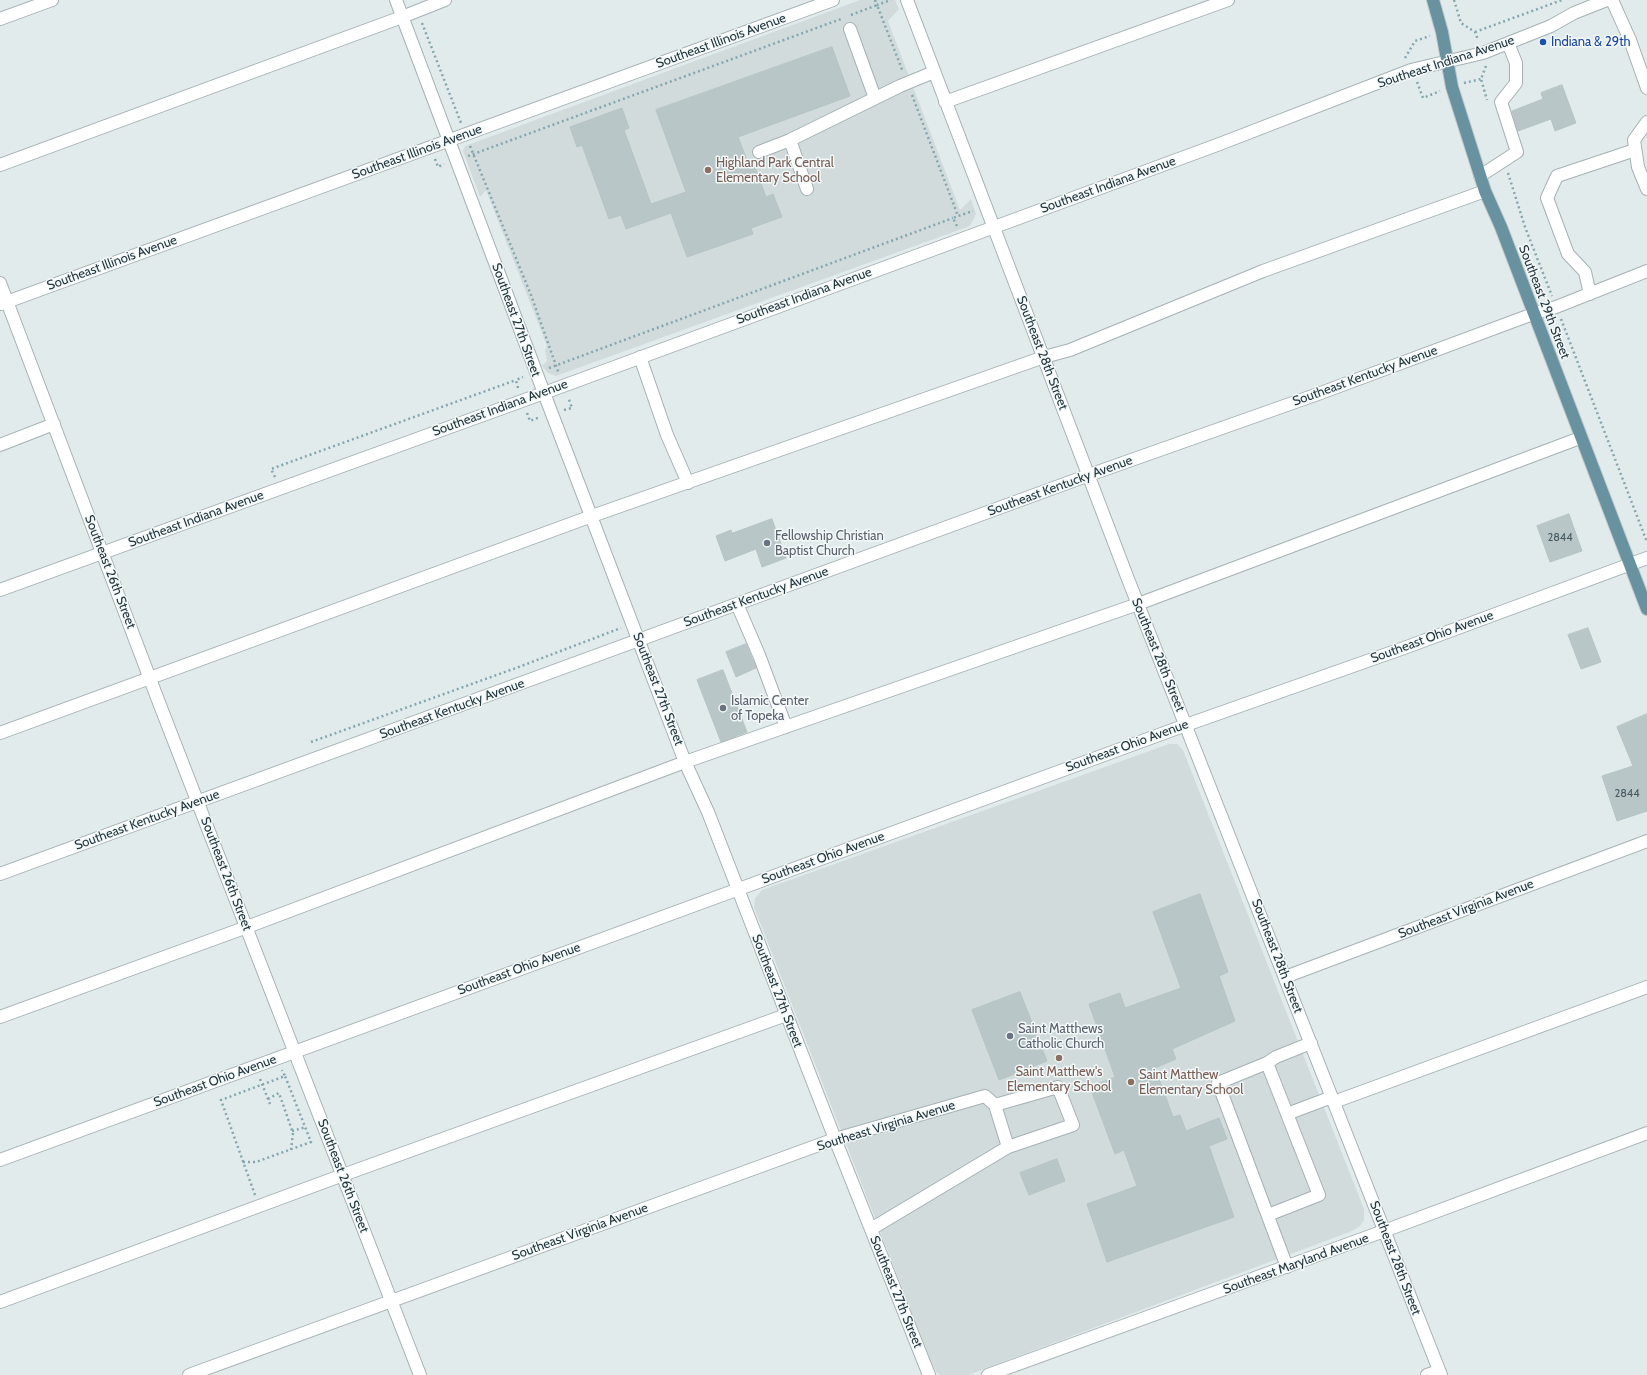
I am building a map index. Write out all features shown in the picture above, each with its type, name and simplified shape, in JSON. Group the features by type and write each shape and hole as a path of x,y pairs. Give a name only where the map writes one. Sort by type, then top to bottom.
{"main road":[{"name":"Southeast 29th Street","path":"1433,0 1442,32 1452,87 1485,191 1501,227 1580,438 1647,609"}],"street":[{"path":"0,19 52,0"},
{"name":"Southeast 27th Street","path":"396,0 685,762 708,812 786,1015 929,1375"},
{"path":"0,164 445,0"},
{"name":"Southeast Illinois Avenue","path":"4,303 833,0"},
{"name":"Southeast 28th Street","path":"906,0 1138,604 1440,1373"},
{"path":"946,102 1228,0"},
{"name":"Southeast Indiana Avenue","path":"0,590 544,393 1217,145 1411,70 1483,53 1551,26 1574,13 1606,0"},
{"path":"1612,0 1630,40 1647,88"},
{"path":"850,29 875,98"},
{"path":"1480,176 1518,152 1501,102 1516,83 1516,62 1508,43"},
{"path":"759,152 790,140 875,98 934,72"},
{"path":"1647,122 1634,140 1638,167 1647,189"},
{"path":"790,140 807,189"},
{"path":"1590,294 1585,272 1568,254 1547,198 1557,176 1635,150"},
{"path":"0,733 592,516 1070,350 1263,271 1485,191"},
{"name":"Southeast Kentucky Avenue","path":"0,874 1089,475 1318,394 1647,272"},
{"name":"Southeast 26th Street","path":"0,283 4,303 54,424 150,678 420,1375"},
{"path":"640,357 667,435 688,482"},
{"path":"0,445 54,424"},
{"path":"0,1017 247,927 685,762 1138,604 1580,438"},
{"name":"Southeast Ohio Avenue","path":"0,1160 1186,725 1411,645 1647,558"},
{"path":"737,604 759,655 786,727"},
{"name":"Southeast Virginia Avenue","path":"1285,977 1647,841"},
{"path":"1287,1114 1333,1100 1647,987"},
{"path":"0,1302 343,1175 786,1015"},
{"path":"1287,1267 1218,1082 1267,1063 1276,1057 1311,1043"},
{"path":"1267,1063 1319,1195 1268,1215"},
{"path":"871,1229 1008,1147 1073,1125 1058,1086 995,1105 1008,1147"},
{"name":"Southeast Virginia Avenue","path":"189,1375 835,1139 985,1096 995,1105"},
{"name":"Southeast Maryland Avenue","path":"988,1375 1287,1267 1647,1133"},
{"path":"1427,1375 1440,1373"}],"path":[{"path":"876,0 958,216 986,207"},
{"path":"431,147 438,167 456,159 474,154 891,0"},
{"path":"1454,0 1461,23 1475,32 1487,64 1481,79 1489,107"},
{"path":"1475,32 1562,0"},
{"path":"418,10 459,119 531,295 556,365 953,218"},
{"path":"444,125 459,119"},
{"path":"1504,160 1525,227 1647,542"},
{"path":"279,489 271,469 516,380"},
{"path":"311,742 516,668 633,623"},
{"path":"243,1162 256,1162 312,1142 277,1058"},
{"path":"256,1065 270,1104"},
{"path":"259,1207 221,1100 285,1076"},
{"path":"268,1099 279,1094 293,1133 291,1150"},
{"path":"292,1131 305,1127"}],"shaded area":[{"name":"Highland Park Central Elementary School","path":"860,0 895,0 899,9 888,21 960,210 971,199 976,214 970,226 556,376 548,373 542,366 547,361 545,350 547,346 486,190 480,197 463,151 465,146"},
{"name":"Saint Matthew's Elementary School","path":"1169,744 1177,744 1183,750 1364,1209 1364,1220 1360,1226 1352,1231 968,1375 941,1375 937,1373 931,1362 754,907 755,898 762,890"}],"building":[{"name":"Highland Park Central Elementary School","path":"832,47 850,96 738,137 750,168 755,167 766,197 773,194 782,217 751,228 753,234 687,257 671,213 626,229 621,215 609,219 582,145 577,147 570,127 622,108 629,128 624,130 651,204 686,192 656,110"},
{"path":"1562,85 1576,123 1555,131 1551,119 1518,131 1512,111 1543,99 1541,93"},
{"path":"1569,514 1582,551 1550,562 1537,526"},
{"path":"772,519 786,558 762,567 756,549 725,561 716,536 731,530 732,533"},
{"path":"1588,628 1601,662 1581,669 1568,635"},
{"path":"746,644 756,668 736,677 726,652"},
{"name":"Islamic Center of Topeka","path":"723,670 747,732 721,742 697,680"},
{"path":"1647,714 1647,811 1617,821 1602,776 1633,766 1617,727"},
{"name":"Saint Matthew Elementary School","path":"1200,894 1228,972 1219,976 1235,1021 1172,1049 1176,1059 1155,1068 1173,1117 1180,1115 1186,1131 1219,1118 1227,1139 1209,1146 1234,1217 1107,1262 1087,1204 1137,1186 1124,1150 1115,1154 1090,1087 1115,1077 1089,1004 1120,993 1125,1008 1181,988 1153,912"},
{"name":"Saint Matthews Catholic Church","path":"1020,992 1047,1061 999,1080 972,1010"},
{"path":"1057,1159 1065,1181 1029,1195 1020,1173"}],"place":[{"name":"Indiana & 29th","path":"1543,42"},
{"name":"Highland Park Central Elementary School","path":"708,170"},
{"name":"Fellowship Christian Baptist Church","path":"767,543"},
{"name":"Islamic Center of Topeka","path":"723,708"},
{"name":"Saint Matthews Catholic Church","path":"1010,1036"},
{"name":"Saint Matthew's Elementary School","path":"1059,1058"},
{"name":"Saint Matthew Elementary School","path":"1131,1082"}]}
